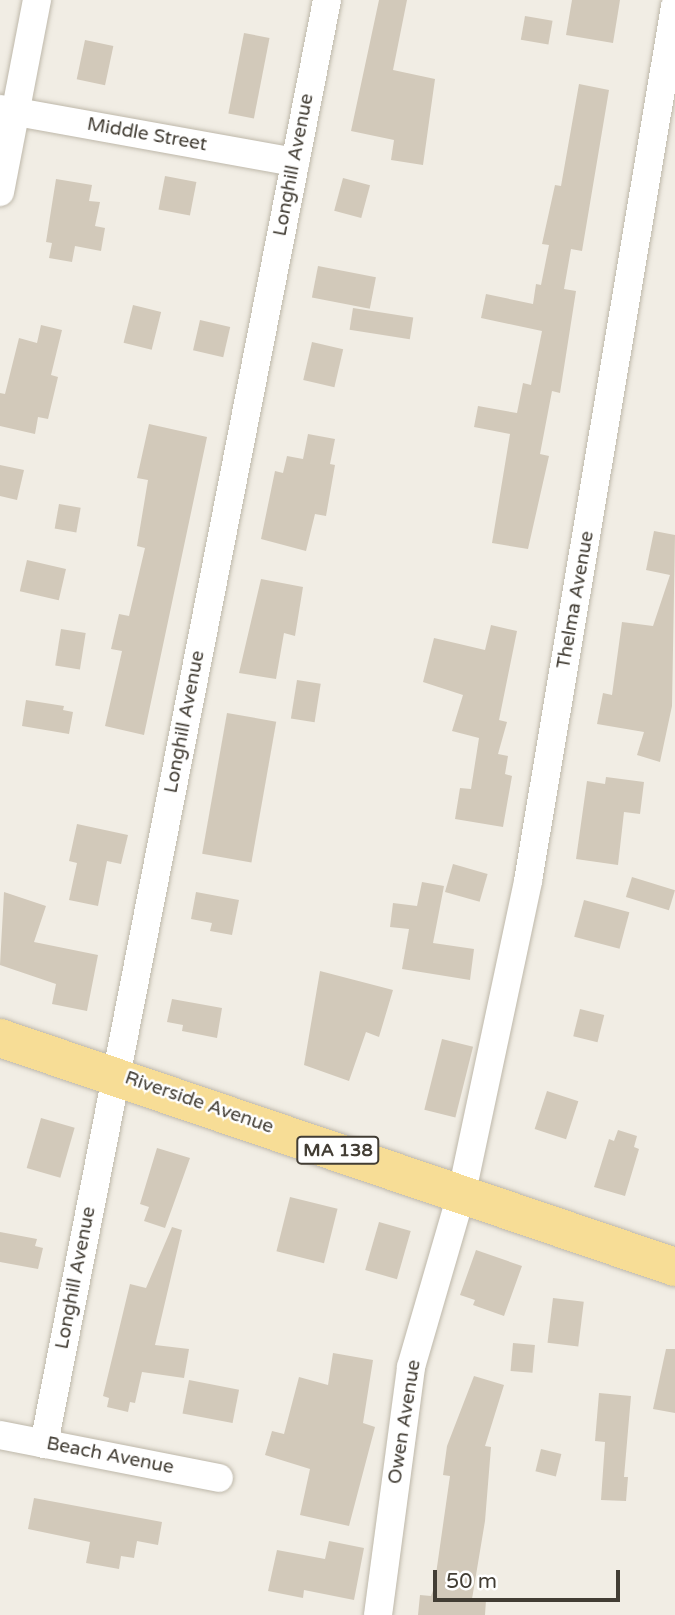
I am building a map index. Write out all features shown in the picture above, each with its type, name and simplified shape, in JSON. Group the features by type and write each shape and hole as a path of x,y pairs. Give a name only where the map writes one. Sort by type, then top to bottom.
{"main road":[{"name":"Riverside Avenue","path":"0,1038 675,1266"}],"street":[{"path":"0,192 8,110 37,0"},
{"name":"Longhill Avenue","path":"44,1444 327,0"},
{"name":"Thelma Avenue","path":"462,1192 528,881 675,6"},
{"name":"Middle Street","path":"8,110 295,162"},
{"name":"Owen Avenue","path":"378,1615 411,1367 462,1192"},
{"name":"Beach Avenue","path":"0,1435 219,1478"}],"building":[{"path":"379,0 407,0 393,70 435,79 423,165 391,160 394,140 351,131"},
{"path":"572,0 620,0 613,43 566,35"},
{"path":"525,16 553,21 548,44 521,40"},
{"path":"244,33 270,38 254,118 228,113"},
{"path":"85,40 113,46 105,85 77,79"},
{"path":"579,84 609,90 582,251 571,249 564,289 576,291 560,393 552,391 540,454 549,456 528,549 492,543 510,434 474,427 478,406 517,413 523,383 531,385 542,331 481,318 486,294 533,304 536,284 541,285 549,245 542,244 555,185 561,186"},
{"path":"165,176 196,182 190,215 159,209"},
{"path":"343,178 370,185 361,218 334,211"},
{"path":"56,179 92,185 89,201 100,202 95,226 105,228 101,251 75,246 72,262 49,258 52,243 46,242"},
{"path":"318,266 376,277 370,309 312,297"},
{"path":"133,305 161,312 152,350 124,343"},
{"path":"353,308 413,318 410,339 350,330"},
{"path":"200,320 230,327 223,357 193,350"},
{"path":"41,325 62,330 51,375 58,377 48,419 38,417 35,434 0,426 0,393 5,394 19,338 37,343"},
{"path":"312,342 343,349 334,387 303,380"},
{"path":"149,424 207,437 144,735 105,726 122,651 111,649 119,614 129,616 145,548 137,546 148,480 137,478"},
{"path":"308,434 335,439 330,464 335,465 326,516 315,514 306,551 261,539 275,471 283,473 287,456 303,459"},
{"path":"0,465 24,470 17,500 0,496"},
{"path":"59,504 81,508 76,532 55,529"},
{"path":"654,531 675,535 672,706 660,762 637,755 644,732 597,724 603,693 612,695 622,622 653,626 670,575 646,570"},
{"path":"27,560 66,569 59,600 20,591"},
{"path":"261,579 303,587 295,636 284,633 276,679 239,673"},
{"path":"491,625 517,631 499,720 507,722 498,754 508,756 505,774 512,776 503,827 455,819 460,788 471,789 479,738 452,731 463,695 423,682 434,638 485,650"},
{"path":"61,629 86,633 80,669 55,666"},
{"path":"297,680 321,684 315,722 291,719"},
{"path":"26,700 64,706 63,710 73,712 69,734 22,726"},
{"path":"227,713 276,722 251,863 202,854"},
{"path":"606,777 644,782 640,814 624,812 618,865 576,859 587,781 605,784"},
{"path":"77,824 128,835 121,864 107,861 98,906 69,900 77,863 69,861"},
{"path":"453,864 488,874 480,902 445,892"},
{"path":"632,877 675,890 669,910 626,897"},
{"path":"422,882 444,886 433,943 474,949 470,980 402,969 409,929 390,927 393,903 417,906"},
{"path":"4,892 46,906 34,942 98,955 87,1011 52,1004 56,984 0,965"},
{"path":"196,892 239,900 232,935 210,931 212,923 191,919"},
{"path":"584,900 629,912 620,949 574,937"},
{"path":"320,971 393,990 379,1037 366,1032 349,1081 304,1065"},
{"path":"172,999 222,1008 217,1038 182,1031 183,1025 167,1022"},
{"path":"580,1009 604,1015 597,1042 573,1036"},
{"path":"442,1039 473,1047 455,1118 424,1110"},
{"path":"547,1091 578,1101 566,1139 535,1129"},
{"path":"41,1118 75,1128 60,1178 27,1168"},
{"path":"618,1130 637,1136 634,1147 639,1149 625,1196 594,1187 609,1139 614,1141"},
{"path":"157,1148 190,1158 165,1228 144,1221 149,1207 140,1204"},
{"path":"290,1197 338,1209 324,1263 276,1251"},
{"path":"379,1222 411,1231 397,1279 365,1270"},
{"path":"172,1227 182,1230 155,1345 189,1349 184,1378 142,1372 135,1403 130,1402 128,1412 107,1407 109,1398 103,1396 130,1284 146,1288"},
{"path":"0,1232 37,1239 35,1246 43,1248 38,1269 0,1262"},
{"path":"476,1250 522,1266 504,1316 473,1305 475,1300 460,1295"},
{"path":"553,1298 584,1302 578,1346 548,1343"},
{"path":"513,1343 535,1345 532,1373 511,1371"},
{"path":"666,1349 675,1349 675,1413 653,1409"},
{"path":"333,1353 373,1360 363,1423 375,1427 349,1526 300,1515 310,1469 265,1455 272,1431 284,1434 299,1377 328,1385"},
{"path":"474,1376 504,1385 485,1446 491,1447 485,1521 472,1599 486,1600 485,1615 418,1615 420,1595 431,1596 434,1588 450,1476 443,1475 447,1446"},
{"path":"189,1380 239,1390 233,1423 183,1413"},
{"path":"599,1393 631,1396 624,1477 628,1477 626,1501 601,1500 605,1442 595,1441"},
{"path":"541,1449 561,1454 556,1476 535,1471"},
{"path":"34,1498 162,1522 158,1545 137,1541 134,1558 121,1556 119,1569 86,1563 90,1542 28,1529"},
{"path":"329,1541 364,1548 354,1600 304,1590 303,1598 268,1591 277,1550 325,1559"}]}
